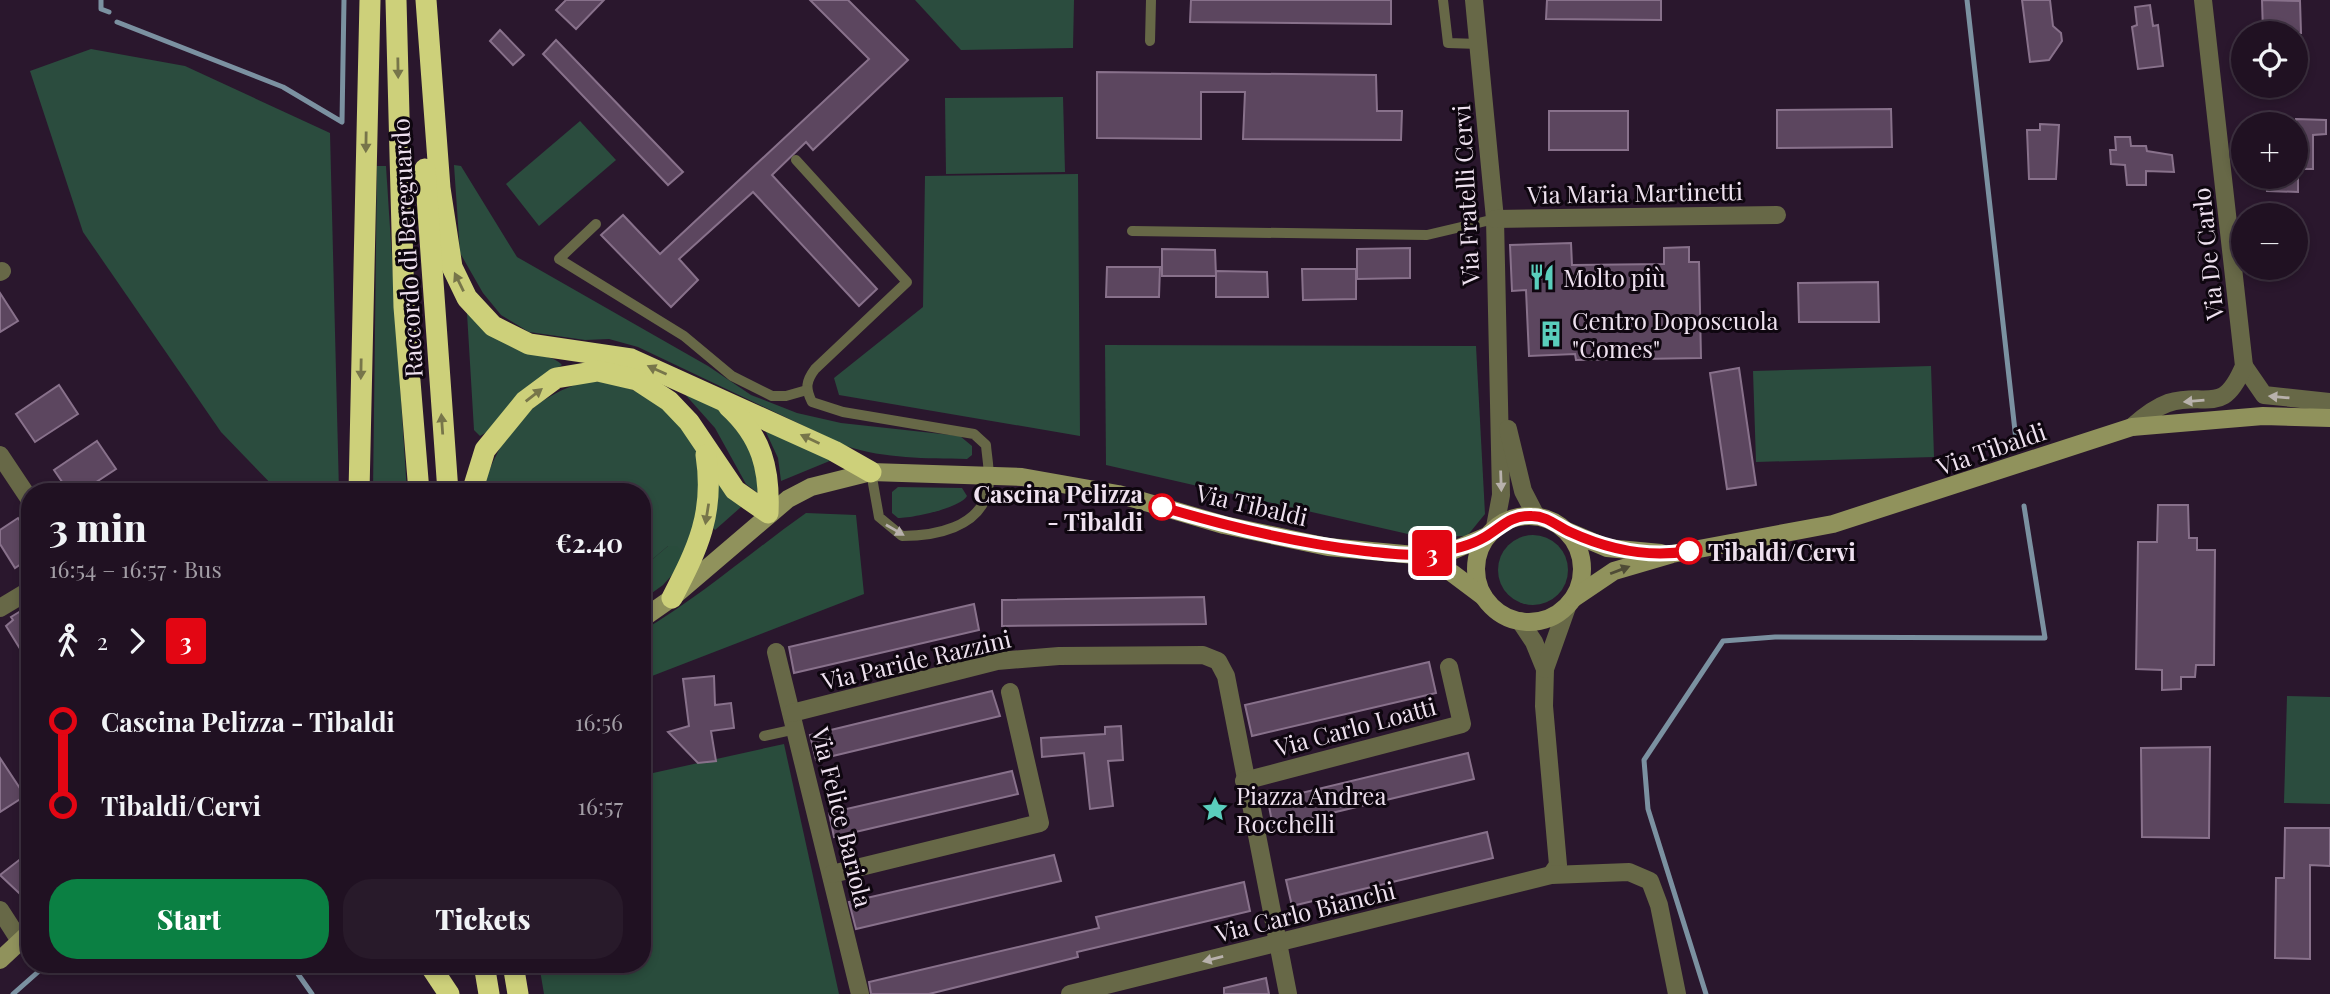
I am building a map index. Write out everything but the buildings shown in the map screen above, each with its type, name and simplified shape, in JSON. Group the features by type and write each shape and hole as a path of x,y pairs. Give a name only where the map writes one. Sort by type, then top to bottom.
{"highway":[{"path":"359,483 370,0"},
{"name":"Raccordo di Bereguardo","path":"396,0 404,307 418,483"},
{"path":"425,0 440,188 452,267 467,298 493,326 529,344 631,359 834,451 870,472"},
{"name":"Raccordo di Bereguardo","path":"425,0 426,192 447,483"},
{"path":"475,483 485,450 525,401 556,378 598,371 636,380 669,401 689,422 735,490 768,513"},
{"path":"719,397 753,433 764,455 769,481 768,513"},
{"path":"673,598 703,537 711,483 705,446"},
{"path":"435,973 449,994"},
{"path":"486,973 489,994"},
{"path":"514,973 518,994"}],"street":[{"name":"Via Fratelli Cervi","path":"1474,0 1495,219 1501,495 1491,532"},
{"name":"Via De Carlo","path":"2203,0 2244,366"},
{"name":"Via Maria Martinetti","path":"1495,219 1777,215"},
{"path":"2244,366 2264,395 2330,402"},
{"path":"2132,427 2152,410 2171,402 2222,398 2236,385 2244,366"},
{"name":"Via Fratelli Cervi","path":"1500,388 1523,491 1536,516"},
{"name":"Via Tibaldi","path":"1571,602 1614,571 1672,554 1833,524 2132,427 2263,416 2330,418"},
{"path":"0,455 21,486"},
{"name":"Via Tibaldi","path":"651,613 673,598 768,513 811,487 870,472 989,475 1118,494 1224,525 1328,547 1415,555 1454,550 1491,532"},
{"path":"1551,875 1558,865 1544,706 1545,669 1581,581 1582,563 1577,545 1566,531 1553,521 1536,516 1515,517 1491,532 1476,566 1484,597 1499,613 1520,621 1541,621 1571,602"},
{"name":"Via Tibaldi","path":"1566,531 1606,548 1672,554"},
{"name":"Via Tibaldi","path":"1415,555 1452,573 1484,597"},
{"path":"0,608 21,595"},
{"path":"1520,621 1545,669"},
{"name":"Via Felice Bariola","path":"776,652 860,994"},
{"name":"Via Paride Razzini","path":"794,721 997,662 1059,656 1203,655 1218,661 1226,676 1244,781"},
{"name":"Via Carlo Loatti","path":"1244,781 1462,724 1448,667"},
{"path":"832,874 1040,823 1010,692"},
{"path":"1244,781 1288,994"},
{"name":"Via Carlo Bianchi","path":"1070,994 1551,875 1629,872 1650,881 1659,905 1676,994"},
{"path":"0,910 21,932"},
{"path":"0,960 21,940"}],"lane":[{"path":"1150,41 1151,0"},
{"path":"1443,0 1448,43 1479,44"},
{"path":"796,160 906,282 815,369 808,379 807,390 813,402 827,409 974,434 986,445 988,490 983,502 962,524 922,536 902,536 878,517 870,472"},
{"path":"1132,231 1427,235 1495,219"},
{"path":"596,223 559,259 684,336 732,376 772,396 786,396 807,390"},
{"path":"764,736 794,721"}],"green space":[{"path":"915,0 1074,0 1073,48 961,50"},
{"path":"91,49 185,66 330,133 339,483 270,483 221,432 83,232 30,71"},
{"path":"1063,97 1065,172 946,174 945,98"},
{"path":"580,121 616,160 539,226 506,184"},
{"path":"454,165 461,166 517,257 708,366 751,395 797,413 841,423 960,436 972,446 972,455 967,459 891,456 846,446 638,347 609,339 585,340 529,332 501,315 483,293 460,253"},
{"path":"377,166 386,166 406,483 373,483"},
{"path":"1078,174 1080,436 839,395 834,378 923,307 925,176"},
{"path":"467,313 513,348 554,359 562,365 521,391 487,432 480,436 474,430"},
{"path":"1105,345 1476,346 1485,514 1467,536 1421,537 1106,465"},
{"path":"1931,366 1934,457 1756,462 1753,371"},
{"path":"586,381 631,389 669,412 684,428 695,447 702,468 704,492 699,518 682,564 668,546 651,560 651,483 484,483 497,453 518,422 547,398"},
{"path":"683,392 715,403 755,453 758,493 746,484 715,428"},
{"path":"765,430 832,460 781,481 778,458"},
{"path":"717,478 741,507 715,530 713,528"},
{"path":"898,487 962,488 967,496 946,508 898,518 892,513 892,492"},
{"path":"806,513 856,515 864,594 652,676 653,773 784,744 839,994 544,994 540,973 651,973 651,625 705,589"},
{"path":"1533,535 1558,545 1568,570 1558,595 1533,605 1508,595 1498,570 1508,545"},
{"path":"668,546 677,546 682,551 682,564 651,594 651,560"},
{"path":"2287,696 2330,697 2330,804 2284,803"}],"waterway":[{"path":"101,0 101,9 109,12"},
{"path":"117,22 283,87 342,122 344,0"},
{"path":"1967,0 2016,440"},
{"path":"1706,994 1648,809 1644,760 1723,641 1775,637 2045,638 2024,506"},
{"path":"13,994 37,973"},
{"path":"297,973 312,994"}],"bus line":[{"name":"3","path":"1162,507 1224,525 1328,547 1415,555 1454,550 1487,536 1504,522 1525,516 1553,521 1566,531 1606,548 1672,554 1689,551"}],"place":[{"name":"Molto più","path":"1542,277"},
{"name":"Centro Doposcuola \"Comes\"","path":"1551,334"},
{"name":"Cascina Pelizza - Tibaldi","path":"1162,507"},
{"name":"Tibaldi/Cervi","path":"1689,551"},
{"name":"Piazza Andrea Rocchelli","path":"1215,809"}]}
